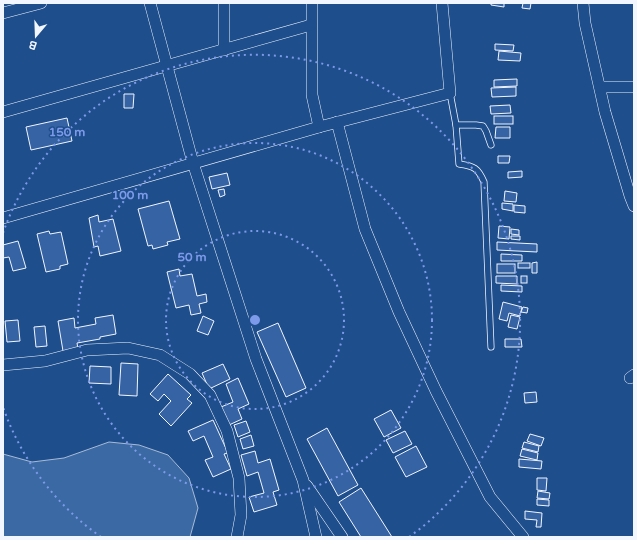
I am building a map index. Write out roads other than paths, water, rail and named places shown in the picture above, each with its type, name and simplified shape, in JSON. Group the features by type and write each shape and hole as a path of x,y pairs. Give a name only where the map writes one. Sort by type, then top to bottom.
{"street":[{"path":"3,13 41,3"},
{"path":"150,3 193,163 256,359 303,480 316,537"},
{"path":"224,3 224,50"},
{"path":"312,3 312,95 319,127"},
{"path":"3,218 319,127 450,93 442,3"},
{"path":"583,3 585,23 605,112 634,206"},
{"path":"3,112 311,25"},
{"path":"600,87 634,87"},
{"path":"337,122 365,229 398,312 490,497 523,537"},
{"path":"3,365 45,361 87,350 128,348 160,355 190,374 210,395 227,431 239,478 241,515 237,537"},
{"path":"303,480 342,537"}],"lane":[{"path":"450,93 456,125 460,164 478,170 484,182 491,347"},
{"path":"456,125 483,126 491,145"}],"water":[{"path":"109,442 139,445 168,455 189,478 198,508 190,537 3,537 3,454 32,462 64,458"}]}
